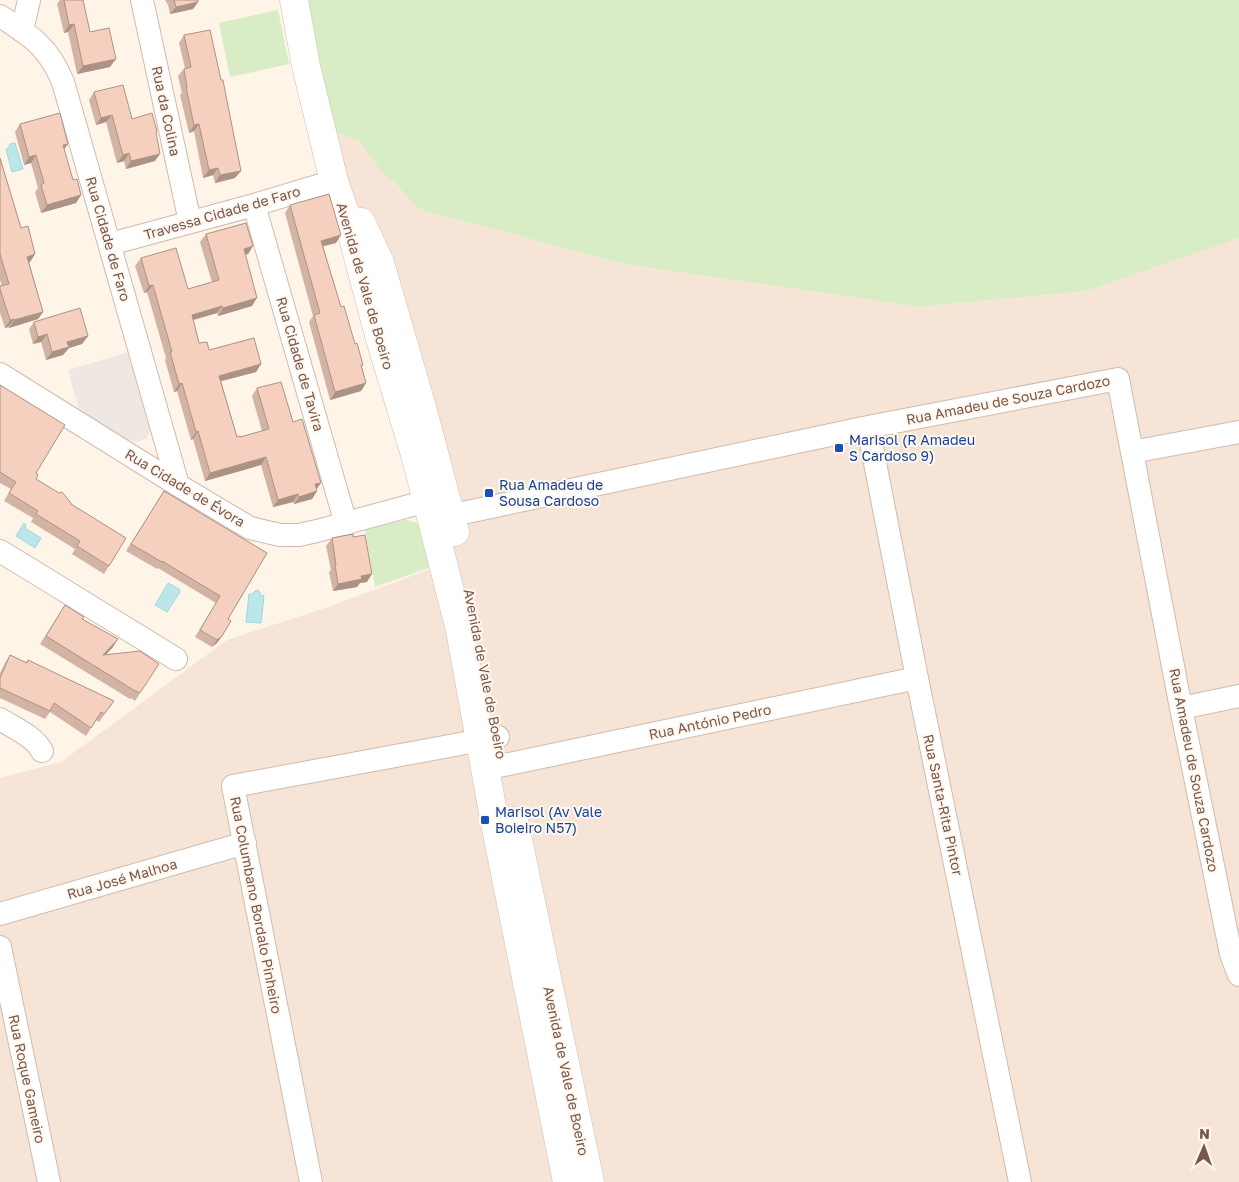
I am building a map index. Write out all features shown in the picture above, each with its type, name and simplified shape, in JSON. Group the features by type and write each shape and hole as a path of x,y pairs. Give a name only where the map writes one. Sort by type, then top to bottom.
{"street":[{"path":"22,31 29,0"},
{"name":"Rua da Colina","path":"142,0 190,222"},
{"name":"Avenida de Vale de Boeiro","path":"294,0 306,66 334,181 350,227 416,458 438,508 460,630 489,739 567,1182"},
{"name":"Rua Cidade de Faro","path":"0,16 36,41 57,67 63,82 178,485"},
{"name":"Travessa Cidade de Faro","path":"110,244 334,181"},
{"name":"Rua Cidade de Tavira","path":"254,205 346,524"},
{"name":"Rua Cidade de Évora","path":"0,374 250,528 280,535 299,534 438,508"},
{"name":"Rua Amadeu de Souza Cardozo","path":"438,508 1118,379 1231,954 1239,975"},
{"name":"Rua Santa-Rita Pintor","path":"868,427 1020,1182"},
{"path":"1132,452 1239,432"},
{"path":"0,550 176,658"},
{"name":"Rua António Pedro","path":"494,767 918,678"},
{"path":"1182,708 1239,696"},
{"path":"0,719 34,740 42,751"},
{"name":"Rua Columbano Bordalo Pinheiro","path":"311,1182 233,786 489,739"},
{"name":"Avenida de Vale de Boeiro","path":"494,767 512,815 590,1182"},
{"name":"Rua José Malhoa","path":"0,914 245,843"},
{"name":"Rua Roque Gameiro","path":"0,947 49,1182"}],"shaded area":[{"path":"308,120 359,141 419,209 623,264 920,307 1087,291 1239,238 1239,1182 0,1182 0,778 61,762 227,640 331,606 436,567"},
{"path":"129,352 150,430 146,438 137,442 128,440 79,410 68,370"}],"green space":[{"path":"303,0 1239,0 1239,238 1087,291 920,307 623,264 419,209 382,172 359,141 337,133 312,52"},
{"path":"278,10 289,64 230,77 219,23"},
{"path":"404,520 414,522 421,527 434,566 375,587 365,530"}],"water":[{"path":"15,143 23,169 12,172 6,149 9,148 10,144"},
{"path":"24,523 26,525 25,528 41,538 35,548 16,536"},
{"path":"168,583 179,589 180,592 167,612 155,605"},
{"path":"257,590 264,596 261,623 246,622 249,594"}],"building":[{"path":"64,0 83,0 90,32 109,28 116,59 83,66 74,24 69,25"},
{"path":"174,0 198,0 198,2 176,7"},
{"path":"210,30 221,80 223,80 241,171 220,175 218,168 209,170 199,124 194,125 184,69 191,67 184,35"},
{"path":"123,85 132,119 152,113 160,154 131,161 129,153 123,155 112,115 101,118 94,92"},
{"path":"60,113 68,144 63,145 73,180 77,179 81,195 47,205 41,185 44,183 36,155 29,157 20,124"},
{"path":"0,158 21,228 28,226 35,254 27,257 43,312 14,320 10,320 0,289 0,286 9,284 0,254"},
{"path":"329,194 341,235 321,241 341,307 344,306 355,344 357,343 366,383 335,392 314,315 320,313 290,205"},
{"path":"246,223 253,246 244,249 257,298 192,315 199,343 207,342 209,350 254,338 261,364 219,376 237,437 269,429 257,388 281,382 293,422 302,419 321,483 315,484 317,491 299,497 298,494 278,500 266,457 210,473 182,383 179,384 153,285 149,286 141,258 176,248 188,289 219,280 206,234"},
{"path":"80,308 88,336 67,342 69,347 52,352 47,334 38,337 34,322"},
{"path":"0,385 65,425 36,473 38,475 36,479 59,493 62,492 71,504 126,538 109,566 77,546 80,541 36,514 38,511 9,493 16,482 0,472"},
{"path":"164,491 267,553 228,619 231,621 222,636 217,640 200,630 220,596 131,544"},
{"path":"353,534 353,537 365,535 372,574 361,576 362,579 338,584 332,538"},
{"path":"65,605 84,617 82,619 118,639 103,655 140,651 159,664 140,693 46,636"},
{"path":"10,655 27,663 28,660 114,701 104,714 101,712 91,728 54,703 50,711 0,688 0,678"}],"place":[{"name":"Marisol (R Amadeu S Cardoso 9)","path":"839,448"},
{"name":"Rua Amadeu de Sousa Cardoso","path":"489,493"},
{"name":"Marisol (Av Vale Boieiro N57)","path":"485,820"}]}
